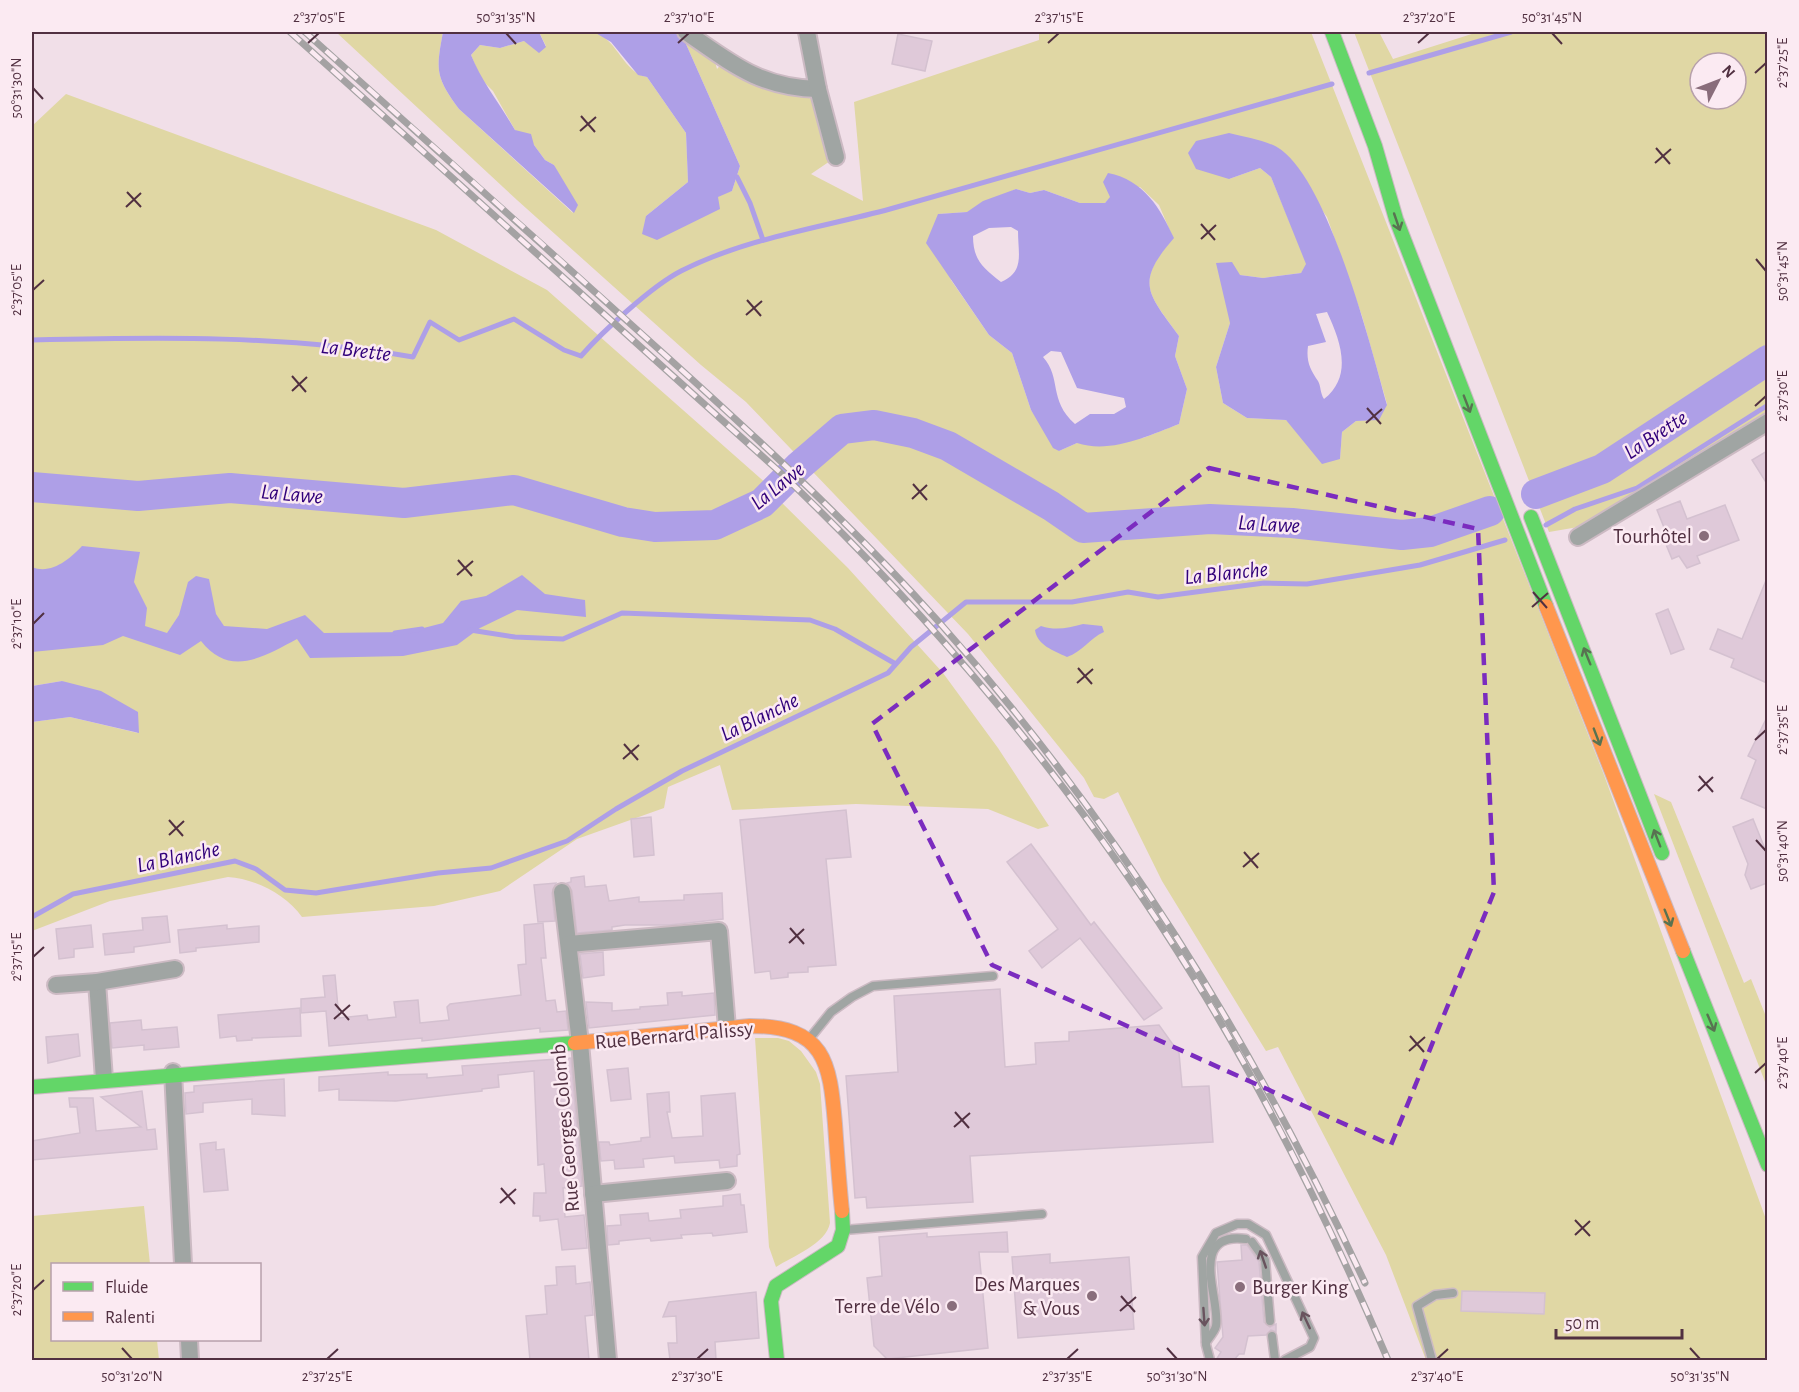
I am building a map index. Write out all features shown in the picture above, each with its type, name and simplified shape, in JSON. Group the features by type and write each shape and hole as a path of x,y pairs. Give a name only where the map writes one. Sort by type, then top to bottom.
{"main road":[{"path":"1332,32 1375,146 1396,219 1498,486 1767,1165"},
{"path":"1375,146 1408,213 1443,300"},
{"path":"1525,504 1669,872"},
{"name":"Rue Bernard Palissy","path":"32,1087 173,1072 580,1042 727,1028 776,1028 809,1040"},
{"path":"1733,1039 1767,1128"},
{"path":"777,1360 771,1301 776,1286 838,1246 843,1230 831,1078 827,1062 819,1049 809,1040"}],"street":[{"path":"686,32 749,75 790,88 818,89"},
{"path":"807,32 818,89 836,158"},
{"path":"1578,537 1767,422"},
{"name":"Rue Georges Colomb","path":"562,892 580,1042 608,1360"},
{"path":"569,944 719,931 727,1028"},
{"path":"56,985 96,982 175,969"},
{"path":"96,982 104,1079"},
{"path":"173,1072 183,1263"},
{"path":"593,1194 727,1181"},
{"path":"189,1341 190,1360"}],"lane":[{"path":"809,1040 831,1012 873,987 993,976"},
{"path":"843,1230 1042,1214"},
{"path":"1210,1360 1206,1342 1202,1257 1216,1233 1237,1224 1248,1224 1266,1235 1314,1338 1310,1347 1285,1360"},
{"path":"1206,1342 1216,1327 1209,1271 1211,1257 1217,1248 1226,1242 1249,1241 1265,1260 1270,1321"},
{"path":"1432,1360 1417,1306 1435,1295 1453,1293"},
{"path":"1272,1336 1275,1360"}],"highlighted area":[{"path":"1209,468 1478,529 1494,892 1391,1145 992,965 872,724"}],"shaded area":[{"path":"584,30 603,36 632,70 647,77 686,133 688,182 646,216 732,191 740,166 682,35 677,32 700,32 709,40 717,69 726,59 822,104 836,157 811,174 863,201 854,102 1039,40 1039,32 1311,32 1604,775 1767,1222 1767,1360 1426,1360 1386,1255 1278,1047 1266,1051 1162,881 1118,792 1104,799 1094,797 1084,778 968,634 746,402 701,365 517,200 336,32 443,32 439,72 445,88 459,109 573,213 554,165 545,160 534,145 515,130 493,91 481,79 471,55 480,45 500,48 524,41 546,46 539,32","holes":["1277,147 1327,217 1362,316 1387,404 1379,419 1356,421 1342,432 1340,459 1286,420 1247,418 1223,403 1216,367 1230,323 1240,275 1263,278 1301,273 1307,264 1271,177 1260,168 1229,179","1140,187 1159,205 1173,238 1153,266 1150,287 1153,298 1179,336 1175,356 1187,389 1179,424 1143,438 1077,443 1059,451 1031,410 1012,353 989,335 951,280 938,214 968,212 1016,189 1030,193 1044,190 1080,203 1105,203 1110,198"]},
{"path":"443,32 539,32 546,47 539,53 524,41 500,48 480,45 471,55 515,130 531,134 534,145 545,160 554,165 578,205 574,213 459,109 445,88 439,72"},
{"path":"594,32 677,32 682,35 740,166 732,191 718,197 720,209 657,240 642,234 646,216 688,182 686,133 647,77 638,75 611,42"},
{"path":"1354,32 1379,32 1393,59 1478,32 1767,32 1767,416 1584,526 1549,532"},
{"path":"66,94 436,230 547,290 768,485 778,499 848,568 943,673 998,748 1049,826 1038,829 988,809 856,804 732,810 720,765 668,787 664,808 577,839 500,891 434,906 302,917 288,902 270,890 249,881 228,877 110,901 32,931 32,722 70,717 138,733 62,681 32,686 32,126"},
{"path":"1229,133 1277,147 1296,164 1330,227 1359,306 1387,405 1379,420 1356,421 1342,432 1340,459 1322,464 1286,420 1247,418 1223,403 1216,367 1230,323 1216,263 1232,262 1240,275 1263,278 1301,273 1306,264 1271,177 1260,168 1229,179 1196,169 1188,153 1196,141","holes":["1327,312 1337,335 1342,358 1339,380 1324,399 1319,383 1309,365 1308,346 1326,342 1316,314"]},
{"path":"1108,173 1132,182 1141,189 1163,216 1174,238 1154,266 1150,277 1150,287 1153,298 1179,336 1175,356 1187,389 1179,424 1155,434 1116,445 1090,446 1077,443 1059,451 1053,448 1031,410 1012,353 989,335 926,243 938,214 967,212 983,201 1016,189 1030,193 1044,190 1080,203 1105,203 1110,197 1103,182","holes":["1011,227 1018,231 1017,268 1009,278 1001,282 980,263 973,244 973,236 989,228","1051,351 1061,352 1077,388 1124,398 1126,407 1114,414 1090,414 1075,424 1061,406 1052,373 1043,357"]},
{"path":"82,546 140,552 134,582 147,608 145,626 167,633 179,615 188,582 196,576 209,579 216,614 224,626 267,629 305,615 324,633 408,632 443,623 461,601 486,596 522,575 545,594 585,600 586,617 517,610 480,628 457,645 403,656 310,658 297,639 259,657 247,661 235,661 223,659 201,641 180,655 123,636 103,645 32,652 32,567 46,569 53,567 72,556"},
{"path":"1083,624 1102,626 1104,632 1067,657 1043,644 1035,630 1041,626 1057,629"},
{"path":"62,681 101,691 138,712 139,733 70,717 32,722 32,686"},
{"path":"1654,794 1671,802 1744,983 1751,979 1767,1019 1767,1087"},
{"path":"755,1038 778,1038 789,1041 801,1051 816,1072 820,1084 830,1223 816,1243 776,1267 769,1247"},
{"path":"144,1206 150,1263 51,1263 51,1341 157,1341 159,1360 32,1360 32,1216"}],"building":[{"path":"898,34 932,41 925,71 892,64"},
{"path":"1767,451 1767,484 1752,460"},
{"name":"Tourhôtel","path":"1680,501 1687,519 1725,505 1739,540 1697,556 1700,563 1687,568 1679,556 1672,559 1663,537 1667,535 1657,510"},
{"path":"1767,578 1767,683 1731,667 1734,659 1710,649 1718,629 1742,639"},
{"path":"1668,609 1684,649 1671,654 1656,614"},
{"path":"1767,717 1767,809 1741,798 1756,760 1748,756"},
{"path":"846,810 851,857 826,859 836,965 808,967 808,972 788,973 788,977 771,979 770,971 755,973 740,820"},
{"path":"651,817 654,855 634,857 631,819"},
{"path":"1753,819 1767,854 1767,883 1751,889 1745,875 1748,864 1733,827"},
{"path":"1031,844 1091,925 1094,922 1162,1008 1144,1020 1080,938 1042,968 1029,951 1058,929 1007,862"},
{"path":"584,876 585,887 606,885 609,901 639,897 639,902 684,900 684,895 722,893 723,919 669,925 625,925 612,927 612,930 577,933 572,891 567,883 571,882 571,878"},
{"path":"556,883 552,893 555,921 538,922 534,885"},
{"path":"167,916 170,942 134,947 134,952 105,955 103,934 143,930 142,918"},
{"path":"543,923 546,958 541,958 546,1001 555,1000 557,1012 566,1011 568,1030 540,1032 540,1028 422,1041 422,1038 329,1046 326,1011 301,1013 301,999 325,997 323,976 335,975 339,1018 367,1015 368,1020 396,1017 394,1002 418,1000 420,1023 449,1020 447,1007 450,1004 521,995 518,965 526,964 524,925"},
{"path":"91,925 93,947 74,949 74,957 59,959 56,929"},
{"path":"227,925 227,929 259,926 259,942 196,948 196,951 180,953 178,930"},
{"path":"603,952 604,975 583,978 580,954"},
{"path":"1000,989 1005,1067 1036,1064 1035,1043 1069,1041 1069,1032 1159,1025 1179,1053 1182,1087 1209,1086 1213,1142 970,1156 973,1202 867,1208 866,1197 855,1198 846,1076 898,1072 894,996"},
{"path":"682,992 682,996 714,993 715,1015 589,1028 586,1002 612,1003 612,1011 640,1009 640,1007 668,1005 667,993"},
{"path":"300,1008 301,1036 252,1038 252,1040 237,1041 236,1036 220,1038 218,1015"},
{"path":"141,1020 142,1030 177,1027 179,1047 144,1050 144,1045 112,1048 110,1023"},
{"path":"78,1034 80,1056 48,1063 46,1037"},
{"path":"571,1058 582,1186 563,1188 565,1217 584,1215 587,1248 562,1250 558,1219 540,1221 540,1216 533,1216 534,1193 546,1193 544,1164 538,1165 534,1071 498,1075 499,1087 482,1089 482,1091 396,1101 339,1100 339,1089 319,1091 319,1077 388,1072 388,1075 427,1074 427,1078 463,1075 462,1066"},
{"path":"628,1068 631,1099 611,1101 607,1070"},
{"path":"284,1079 285,1116 252,1114 252,1099 203,1103 203,1112 186,1114 185,1093 194,1092 194,1086"},
{"path":"142,1091 147,1130 155,1129 157,1149 32,1160 32,1141 80,1133 77,1107 70,1107 69,1098 93,1098 96,1131 141,1127 101,1097"},
{"path":"669,1092 670,1112 667,1112 672,1138 703,1136 701,1096 735,1093 740,1154 737,1155 737,1166 720,1168 719,1160 675,1163 674,1156 643,1159 644,1167 615,1169 614,1160 601,1161 599,1142 609,1142 610,1145 641,1141 641,1138 650,1137 647,1094"},
{"path":"216,1142 216,1150 224,1149 228,1190 204,1192 200,1144"},
{"path":"740,1194 741,1205 744,1205 747,1232 713,1236 712,1233 681,1235 682,1238 651,1241 650,1238 619,1241 619,1244 608,1245 607,1226 621,1225 620,1215 648,1213 649,1221 681,1218 680,1210 723,1206 723,1196"},
{"path":"1007,1232 1008,1252 979,1252 988,1348 887,1359 874,1346 867,1278 882,1276 879,1237 927,1233 927,1237"},
{"name":"Burger King","path":"1241,1245 1247,1245 1259,1262 1264,1322 1270,1327 1276,1324 1276,1332 1271,1330 1266,1335 1248,1336 1244,1354 1239,1354 1234,1360 1216,1360 1221,1352 1215,1348 1223,1337 1217,1262 1242,1260"},
{"name":"Des Marques & Vous","path":"1050,1254 1050,1263 1129,1257 1134,1329 1018,1338 1012,1257"},
{"path":"575,1266 576,1284 590,1282 593,1315 585,1316 589,1360 530,1360 526,1316 547,1314 545,1286 557,1285 556,1267"},
{"path":"1462,1291 1545,1293 1544,1314 1461,1311"},
{"path":"756,1292 759,1338 715,1342 716,1360 670,1360 668,1343 677,1343 676,1316 663,1317 669,1302"}],"waterway":[{"path":"1369,73 1511,32"},
{"name":"La Brette","path":"32,340 175,338 270,341 413,357 430,322 459,340 514,319 564,350 581,356 615,322 656,287 681,271 731,250 890,209 1332,84"},
{"path":"737,177 750,203 763,240"},
{"name":"La Brette","path":"1536,494 1602,469 1768,360"},
{"name":"La Blanche","path":"1546,525 1575,509 1637,488 1768,405"},
{"name":"La Lawe","path":"32,487 138,496 230,488 404,503 514,490 623,522 655,527 715,525 762,503 799,466 842,429 874,425 913,433 948,446 1051,506 1083,528 1210,519 1292,523 1402,535 1430,532 1490,511"},
{"name":"La Blanche","path":"32,917 73,894 235,861 256,869 285,890 316,893 438,873 491,868 567,841 616,809 682,771 888,673 911,647 966,602 1072,602 1128,592 1158,597 1264,583 1307,584 1420,565 1505,540"},
{"path":"470,630 515,637 563,639 622,613 810,620 835,629 894,663"},
{"path":"395,633 422,629"}],"railway":[{"path":"290,32 782,474 897,590 1004,713 1104,842 1150,909 1222,1024 1274,1118 1322,1214 1388,1360"},
{"path":"305,32 805,484 906,586 1003,697 1122,855 1176,936 1276,1106 1322,1193 1365,1283"}],"traffic: fast":[{"path":"1332,32 1375,146 1396,219 1546,606"},
{"path":"1531,517 1662,853"},
{"path":"1683,951 1768,1165"},
{"path":"32,1087 575,1043"},
{"path":"777,1360 771,1301 776,1286 838,1246 843,1230 842,1211"}],"traffic: slow":[{"path":"1546,606 1683,951"},
{"path":"575,1043 750,1026 775,1028 794,1033 809,1041 819,1052 826,1066 830,1083 842,1211"}],"place":[{"name":"Tourhôtel","path":"1704,536"},
{"name":"Burger King","path":"1240,1287"},
{"name":"Des Marques & Vous","path":"1092,1296"},
{"name":"Terre de Vélo","path":"952,1306"}]}
